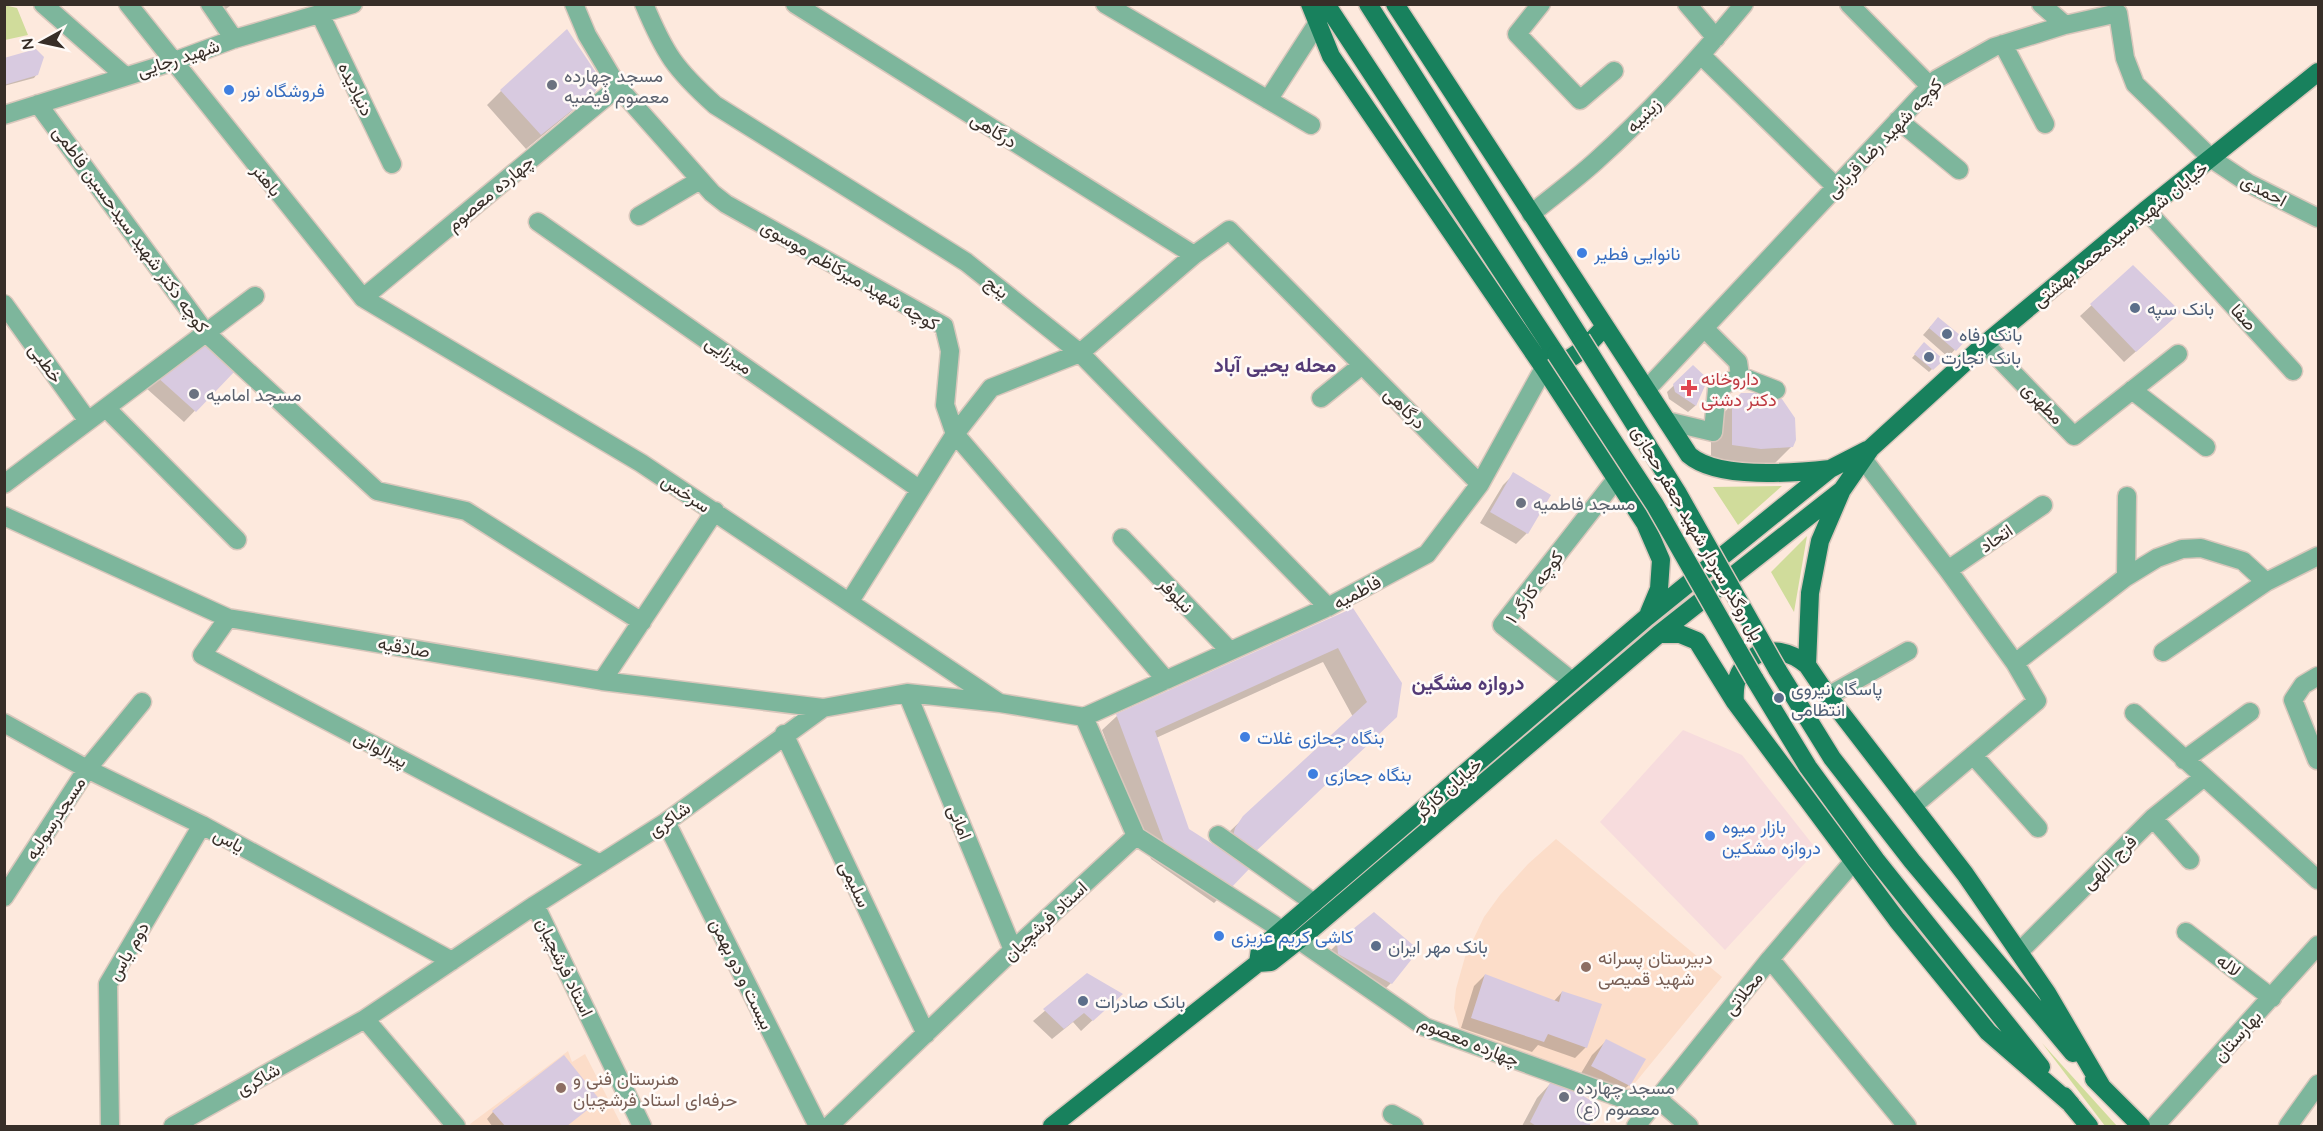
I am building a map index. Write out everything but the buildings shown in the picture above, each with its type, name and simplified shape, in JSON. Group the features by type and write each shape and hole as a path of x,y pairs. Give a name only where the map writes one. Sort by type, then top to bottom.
{"main road":[{"path":"1310,4 1331,56 1550,361 1617,478 1646,523 1661,560 1659,589 1647,617"},
{"name":"پل روگذر سردار شهید جعفر حجازی","path":"1326,4 1550,361 1655,504 1754,678 1808,767 1876,860 2071,1104"},
{"name":"پل روگذر سردار شهید جعفر حجازی","path":"1368,4 1677,492 1778,669 1832,758 1912,861 2102,1088"},
{"path":"1395,4 1689,455 1701,463 1753,472 1790,473 1830,469"},
{"name":"خیابان شهید سیدمحمد بهشتی","path":"1659,634 1842,490 1867,454 1985,344 2146,210 2319,72"},
{"path":"1550,361 1566,362 1583,351 1605,326"},
{"name":"خیابان شهید سیدمحمد بهشتی","path":"1647,617 1830,469 1867,454"},
{"path":"1807,665 1810,592 1820,541 1842,490"},
{"name":"خیابان کارگر","path":"1258,963 1260,949 1647,617"},
{"path":"1659,634 1680,634 1697,641 1735,702 1853,862 1988,1032 2071,1104 2089,1126"},
{"name":"خیابان کارگر","path":"1052,1126 1258,963 1271,962 1299,940 1659,634"},
{"path":"1735,702 1734,688 1737,675 1745,663 1756,655 1769,651 1783,651 1796,656 1807,665 1828,696 1965,874 2047,993 2102,1088 2141,1126"}],"street":[{"path":"43,4 125,76"},
{"name":"باهنر","path":"128,4 172,62 363,298"},
{"path":"210,4 234,39"},
{"name":"شهید رجایی","path":"4,115 172,62 234,39 353,4"},
{"name":"کوچه شهید میرکاظم موسوی","path":"574,4 587,35 618,87 700,180 726,204 944,326 950,351 945,405 955,434 1166,680"},
{"name":"ینج","path":"644,4 668,56 684,77 715,105 966,262 1080,353 1328,607"},
{"name":"درگاهی","path":"795,4 1194,255 1229,230 1479,484"},
{"path":"1105,4 1311,125"},
{"path":"1541,4 1517,34 1580,100 1614,70"},
{"path":"1687,4 1716,38"},
{"name":"زینبیه","path":"1531,214 1594,163 1644,116 1701,55 1744,4"},
{"path":"1849,4 1930,86"},
{"path":"2041,4 2065,25"},
{"name":"کوچه شهید رضا قربانی","path":"1646,390 1936,79 1994,47 2065,25 2118,13 2125,58 2135,84 2212,159"},
{"name":"دنیادیده","path":"320,14 392,164"},
{"path":"1268,100 1317,24"},
{"path":"2003,44 2045,124"},
{"path":"1701,55 1836,187"},
{"name":"چهارده معصوم","path":"363,298 618,87"},
{"name":"کوچه دکتر شهید سیدحسین فاطمی","path":"38,104 206,333 377,491 466,511 642,622"},
{"path":"1898,120 1959,170"},
{"name":"احمدی","path":"2212,159 2247,183 2319,218"},
{"path":"639,216 700,180"},
{"name":"صفا","path":"2146,210 2293,371"},
{"name":"میرزایی","path":"538,222 919,489"},
{"path":"850,601 955,434 991,388 1080,353 1194,255"},
{"path":"4,484 255,296"},
{"name":"سرخس","path":"363,298 642,463 1000,703"},
{"name":"خطبی","path":"4,304 88,421"},
{"path":"1704,328 1738,362 1740,376"},
{"name":"مطهری","path":"1985,344 2074,436 2178,354"},
{"name":"فاطمیه","path":"1084,717 1328,607 1427,554 1479,484 1550,361"},
{"path":"1321,398 1362,365"},
{"path":"1740,376 1776,390"},
{"path":"1667,421 1713,432 1717,389 1740,376"},
{"path":"2132,390 2206,447"},
{"path":"106,408 237,540"},
{"path":"1867,454 2015,663 2037,701 1914,806"},
{"name":"کوچه کارگر ۱","path":"1572,681 1502,625 1617,478"},
{"path":"2126,577 2127,496"},
{"name":"اتحاد","path":"1948,570 2043,505"},
{"path":"603,681 714,511"},
{"name":"صادقیه","path":"4,516 228,618 603,681 823,708"},
{"name":"نیلوفر","path":"1122,538 1230,651"},
{"path":"2015,663 2126,577 2157,558 2182,549 2201,548 2243,561 2265,582"},
{"path":"2163,652 2265,582 2319,555"},
{"name":"پیرالوانی","path":"228,618 202,655 600,864"},
{"path":"1828,696 1908,651"},
{"path":"2317,760 2293,700 2303,686 2319,676"},
{"name":"شاکری","path":"173,1126 365,1019 535,905 666,822 784,734 823,708 907,693 1000,703 1084,717"},
{"name":"امانی","path":"907,693 1012,950"},
{"name":"مسجدرسولیه","path":"4,897 87,769 142,702"},
{"path":"2184,759 2250,712"},
{"path":"2134,713 2319,880"},
{"path":"1084,717 1136,836 1282,930"},
{"name":"یاس","path":"4,723 87,769 202,825 452,961"},
{"name":"سلیمی","path":"784,734 926,1034"},
{"path":"1973,756 2038,828"},
{"name":"فرج اللهی","path":"2019,952 2153,818 2204,777"},
{"path":"2153,818 2190,860"},
{"name":"بیست و دو بهمن","path":"666,822 818,1126"},
{"name":"دوم یاس","path":"110,1126 108,984 202,825"},
{"path":"1218,835 1314,903"},
{"name":"استاد فرشچیان","path":"829,1126 1012,950 1136,836"},
{"name":"محلاتی","path":"1636,1126 1770,959 1853,862"},
{"name":"استاد فرشچیان","path":"535,905 642,1126"},
{"name":"لاله","path":"2186,932 2272,998"},
{"name":"چهارده معصوم","path":"1299,940 1425,1027 1624,1099 1658,1099"},
{"name":"بهارستان","path":"2155,1126 2319,945"},
{"path":"1770,959 1907,1126"},
{"path":"365,1019 456,1126"},
{"path":"2288,1126 2312,1106 2319,1084"},
{"path":"1658,1099 1689,1126"},
{"path":"1392,1114 1414,1126"}],"shaded area":[{"name":"بازار میوه دروازه مشکین","path":"1683,730 1742,755 1817,850 1725,950 1600,822"},
{"name":"دبیرستان پسرانه شهید قمیصی","path":"1556,839 1722,977 1630,1089 1460,1030 1454,1008 1456,989 1465,957 1484,917 1528,864"},
{"name":"هنرستان فنی و حرفه‌ای استاد فرشچیان","path":"568,1051 572,1062 585,1054 622,1126 471,1126 470,1124"}],"green space":[{"path":"4,5 17,8 28,35 5,40"},
{"path":"1782,486 1738,525 1713,487"},
{"path":"1807,536 1794,612 1771,572"},
{"path":"2042,1043 2117,1126 2105,1126"}],"place":[{"name":"مسجد چهارده معصوم فیضیه","path":"552,85"},
{"name":"فروشگاه نور","path":"229,90"},
{"name":"نانوایی فطیر","path":"1582,253"},
{"name":"بانک سپه","path":"2135,308"},
{"name":"بانک رفاه","path":"1947,334"},
{"name":"بانک تجارت","path":"1929,357"},
{"name":"داروخانه دکتر دشتی","path":"1689,388"},
{"name":"مسجد امامیه","path":"194,394"},
{"name":"مسجد فاطمیه","path":"1521,503"},
{"name":"پاسگاه نیروی انتظامی","path":"1779,698"},
{"name":"بنگاه جحازی غلات","path":"1245,737"},
{"name":"بنگاه جحازی","path":"1313,774"},
{"name":"بازار میوه دروازه مشکین","path":"1710,836"},
{"name":"کاشی کریم عزیزی","path":"1219,936"},
{"name":"بانک مهر ایران","path":"1376,946"},
{"name":"دبیرستان پسرانه شهید قمیصی","path":"1586,967"},
{"name":"بانک صادرات","path":"1083,1001"},
{"name":"هنرستان فنی و حرفه‌ای استاد فرشچیان","path":"561,1088"},
{"name":"مسجد چهارده معصوم (ع)","path":"1564,1097"}],"district":[{"name":"محله یحیی آباد","path":"1275,364"},
{"name":"دروازه مشگین","path":"1468,682"}]}
